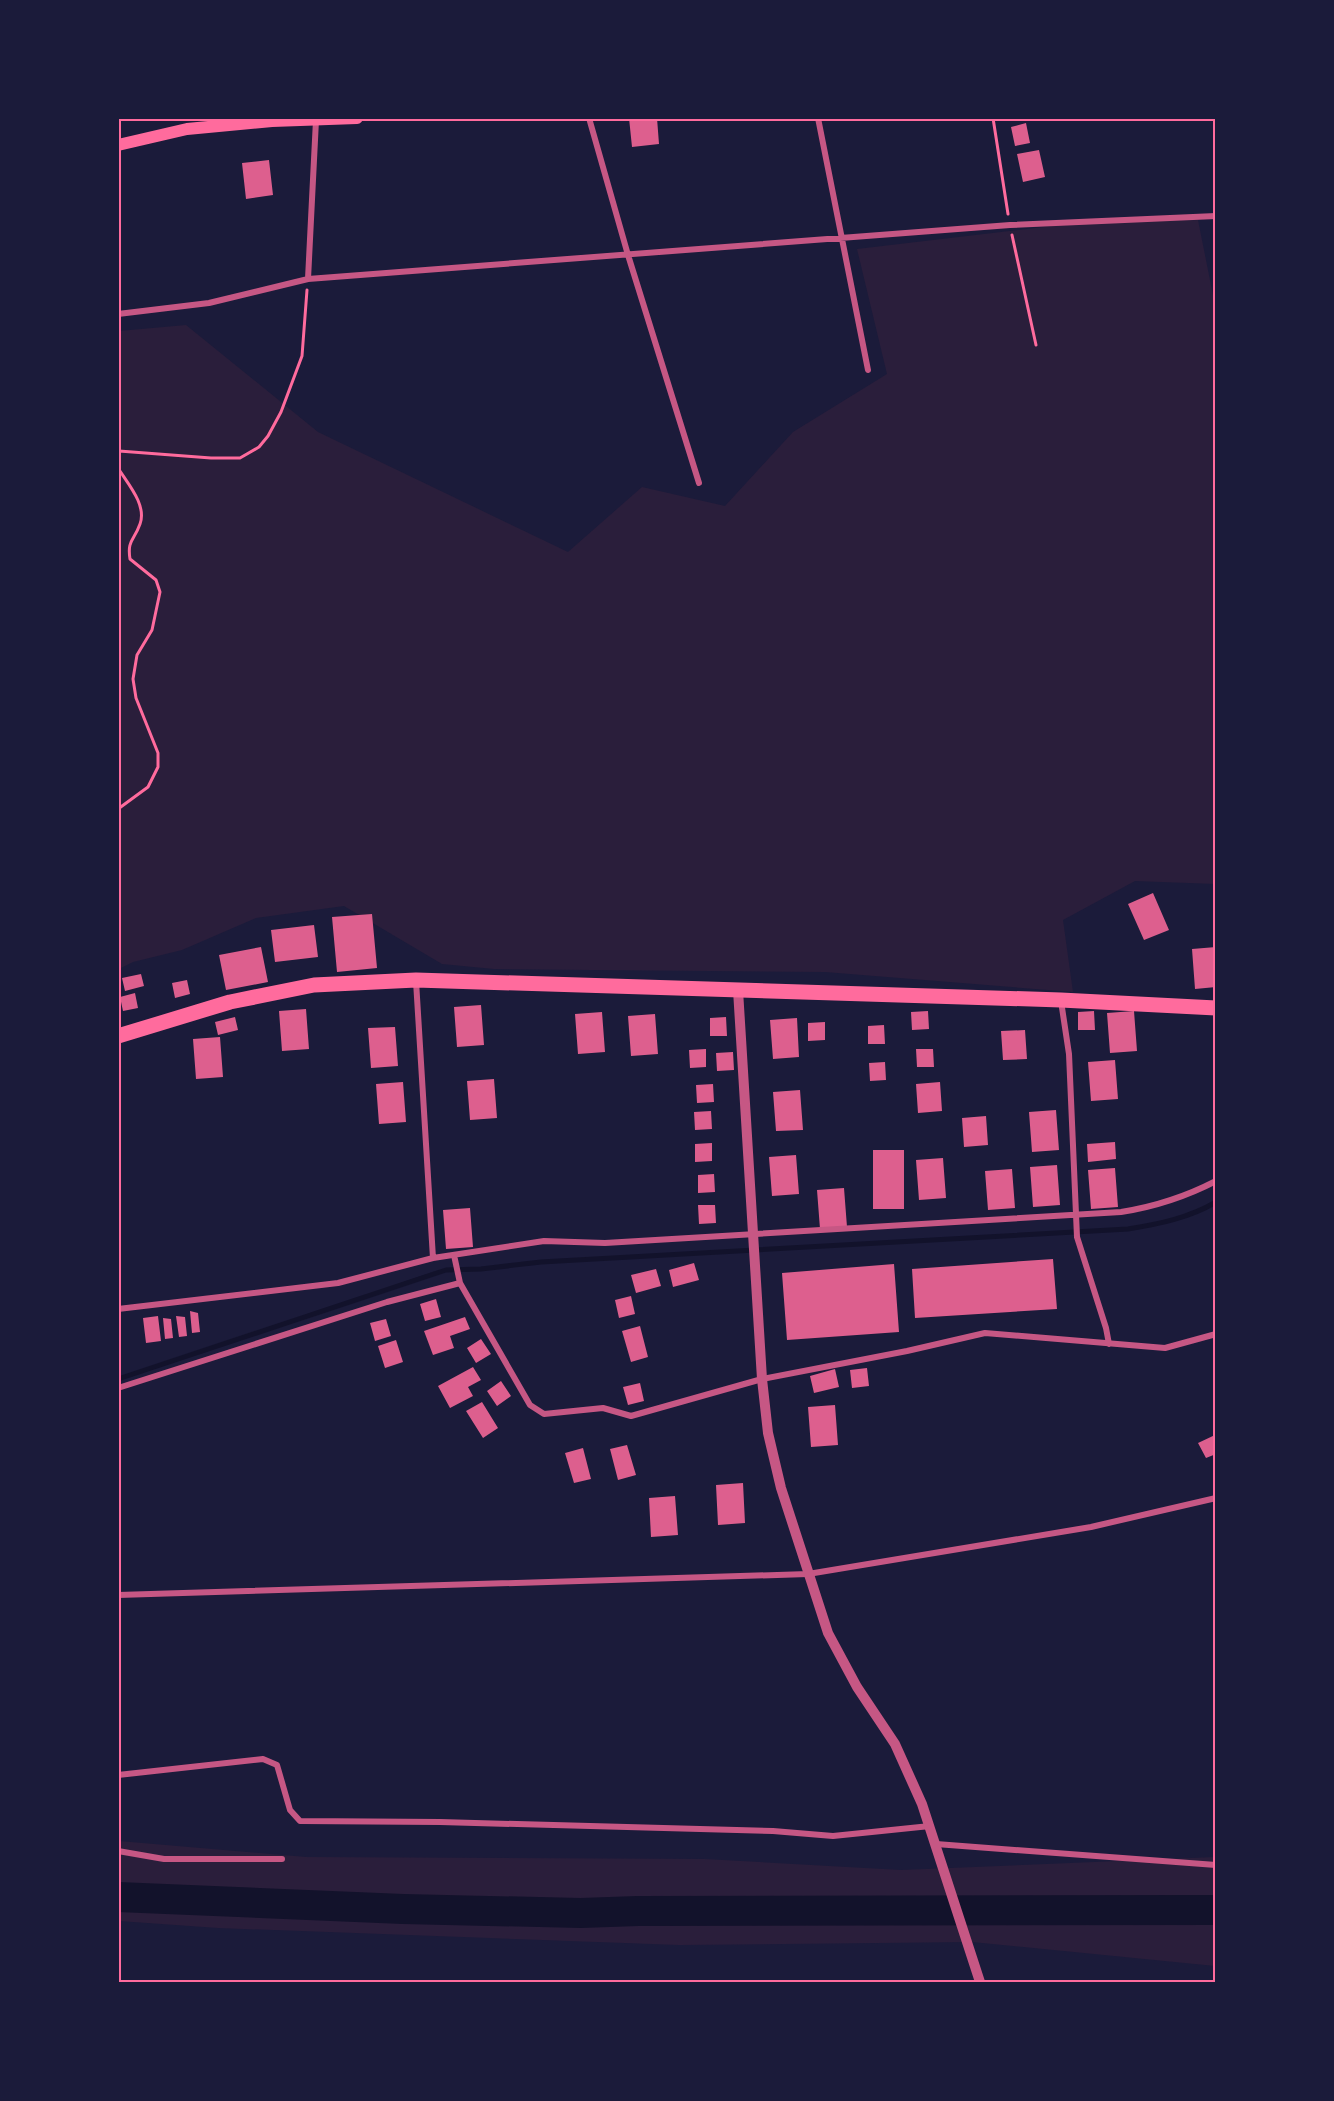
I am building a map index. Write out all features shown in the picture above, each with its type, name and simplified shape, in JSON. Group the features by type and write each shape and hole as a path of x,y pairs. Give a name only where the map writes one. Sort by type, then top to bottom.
{"main road":[{"path":"118,145 187,129 357,118"},
{"path":"118,1036 230,1002 314,985 416,980 1061,1000 1215,1008"}],"street":[{"path":"589,118 628,255 699,483"},
{"path":"818,118 868,370"},
{"path":"308,120 308,279"},
{"path":"118,314 209,303 308,279 1010,225 1215,216"},
{"path":"416,980 433,1258"},
{"path":"738,990 762,1379 768,1433 781,1488 828,1633 857,1687 895,1744 922,1804 980,1983"},
{"path":"1061,1000 1069,1054 1077,1237 1106,1328 1108,1344"},
{"path":"118,1309 338,1283 433,1258 544,1241 605,1244 1076,1218 1139,1209 1200,1189 1215,1181"},
{"path":"454,1255 460,1283 530,1405 544,1414 603,1408 631,1416 762,1379 985,1333 1165,1348 1215,1334"},
{"path":"118,1388 387,1302 460,1283"},
{"path":"118,1594 808,1574 1091,1527 1215,1498"},
{"path":"118,1775 263,1759 277,1765 290,1810 300,1821 440,1822 773,1831 833,1836 930,1826"},
{"path":"936,1844 1215,1865"},
{"path":"118,1851 164,1859 282,1859"}],"path":[{"path":"993,118 1010,225 1036,345"},
{"path":"118,456 119,451 240,458 259,447 281,412 302,356 308,279"},
{"path":"118,468 140,504 141,522 128,546 130,559 156,580 160,592 152,630 137,655 133,679 136,698 158,753 158,767 148,787 118,809"}],"shaded area":[{"path":"1198,220 1216,310 1215,884 1135,881 1063,920 1073,992 825,972 494,969 442,964 344,906 256,918 182,950 133,962 119,969 119,331 186,325 318,432 568,552 642,487 725,506 793,432 887,374 857,249 1095,221"},
{"path":"119,1841 306,1857 705,1859 901,1870 1215,1857 1215,1966 972,1942 679,1945 218,1928 119,1921"}],"building":[{"path":"629,118 657,118 659,144 632,147"},
{"path":"1026,123 1030,143 1015,146 1011,127"},
{"path":"1039,150 1045,177 1023,182 1017,154"},
{"path":"269,160 273,195 246,199 242,163"},
{"path":"1153,893 1169,930 1144,940 1128,904"},
{"path":"372,914 377,968 337,972 332,917"},
{"path":"314,925 318,957 275,962 271,930"},
{"path":"261,947 268,982 226,990 219,955"},
{"path":"1216,947 1216,987 1195,989 1192,949"},
{"path":"141,974 144,986 125,991 122,978"},
{"path":"187,980 190,994 175,998 172,983"},
{"path":"135,993 138,1008 123,1011 120,997"},
{"path":"481,1005 484,1045 457,1047 454,1007"},
{"path":"306,1009 309,1049 282,1051 279,1011"},
{"path":"928,1011 929,1029 912,1030 911,1012"},
{"path":"1094,1011 1095,1030 1078,1030 1078,1012"},
{"path":"1134,1011 1137,1051 1110,1053 1107,1013"},
{"path":"602,1012 605,1052 578,1054 575,1014"},
{"path":"655,1014 658,1054 631,1056 628,1016"},
{"path":"235,1017 238,1030 218,1035 215,1022"},
{"path":"726,1017 727,1036 710,1036 710,1018"},
{"path":"797,1018 799,1057 773,1059 770,1020"},
{"path":"825,1022 825,1040 808,1041 808,1023"},
{"path":"884,1025 885,1044 868,1044 868,1026"},
{"path":"395,1027 398,1066 371,1068 368,1028"},
{"path":"1025,1030 1027,1059 1003,1060 1001,1031"},
{"path":"220,1037 223,1077 196,1079 193,1039"},
{"path":"706,1049 706,1067 690,1068 689,1050"},
{"path":"916,1049 933,1049 934,1067 917,1067"},
{"path":"733,1052 734,1070 717,1071 716,1053"},
{"path":"1115,1060 1118,1099 1091,1101 1088,1062"},
{"path":"885,1062 886,1080 870,1081 869,1063"},
{"path":"494,1079 497,1118 470,1120 467,1081"},
{"path":"403,1082 406,1122 379,1124 376,1084"},
{"path":"940,1082 942,1111 918,1113 916,1084"},
{"path":"713,1084 714,1102 697,1103 696,1085"},
{"path":"800,1090 803,1130 776,1131 773,1092"},
{"path":"1056,1110 1059,1150 1032,1152 1029,1112"},
{"path":"711,1111 712,1129 695,1130 694,1112"},
{"path":"986,1116 988,1145 964,1147 962,1118"},
{"path":"1115,1142 1116,1159 1088,1162 1087,1144"},
{"path":"712,1143 712,1161 695,1162 695,1144"},
{"path":"873,1150 904,1150 904,1209 873,1209"},
{"path":"796,1155 799,1194 772,1196 769,1157"},
{"path":"943,1158 946,1198 919,1200 916,1160"},
{"path":"1057,1165 1060,1205 1033,1207 1030,1167"},
{"path":"1115,1168 1118,1207 1091,1209 1088,1170"},
{"path":"1012,1169 1015,1208 988,1210 985,1171"},
{"path":"714,1174 715,1192 698,1193 698,1175"},
{"path":"844,1188 847,1227 820,1229 817,1190"},
{"path":"698,1205 715,1205 716,1223 699,1224"},
{"path":"470,1208 473,1247 446,1249 443,1210"},
{"path":"1053,1259 1057,1309 915,1318 912,1269"},
{"path":"694,1263 699,1280 673,1287 669,1270"},
{"path":"894,1264 899,1332 787,1340 782,1273"},
{"path":"656,1269 661,1286 636,1293 631,1275"},
{"path":"631,1296 635,1314 619,1318 615,1300"},
{"path":"436,1299 441,1317 425,1321 420,1304"},
{"path":"190,1311 198,1313 200,1332 192,1333"},
{"path":"158,1316 161,1341 146,1343 143,1318"},
{"path":"176,1316 185,1317 187,1336 179,1337"},
{"path":"465,1317 470,1329 450,1336 454,1348 433,1355 424,1331"},
{"path":"163,1318 171,1319 173,1338 165,1339"},
{"path":"386,1319 391,1336 375,1341 370,1323"},
{"path":"640,1326 648,1357 631,1362 622,1331"},
{"path":"481,1339 491,1354 476,1363 467,1348"},
{"path":"396,1340 403,1362 385,1368 378,1346"},
{"path":"473,1367 481,1380 468,1387 473,1396 450,1408 438,1386"},
{"path":"867,1368 869,1386 852,1388 850,1370"},
{"path":"835,1369 839,1387 814,1393 810,1376"},
{"path":"501,1381 511,1396 497,1406 487,1391"},
{"path":"640,1383 644,1401 628,1405 623,1387"},
{"path":"482,1402 498,1428 483,1438 466,1411"},
{"path":"835,1405 838,1445 811,1447 808,1407"},
{"path":"1215,1435 1216,1454 1206,1458 1198,1443"},
{"path":"627,1445 636,1475 618,1480 610,1449"},
{"path":"583,1448 591,1479 574,1483 565,1453"},
{"path":"743,1483 745,1523 718,1525 716,1485"},
{"path":"675,1496 678,1535 651,1537 649,1498"}],"waterway":[{"path":"118,1379 446,1270 481,1269 541,1262 1128,1229 1174,1220 1216,1202"},
{"path":"118,1897 403,1909 581,1913 1216,1910"}]}
